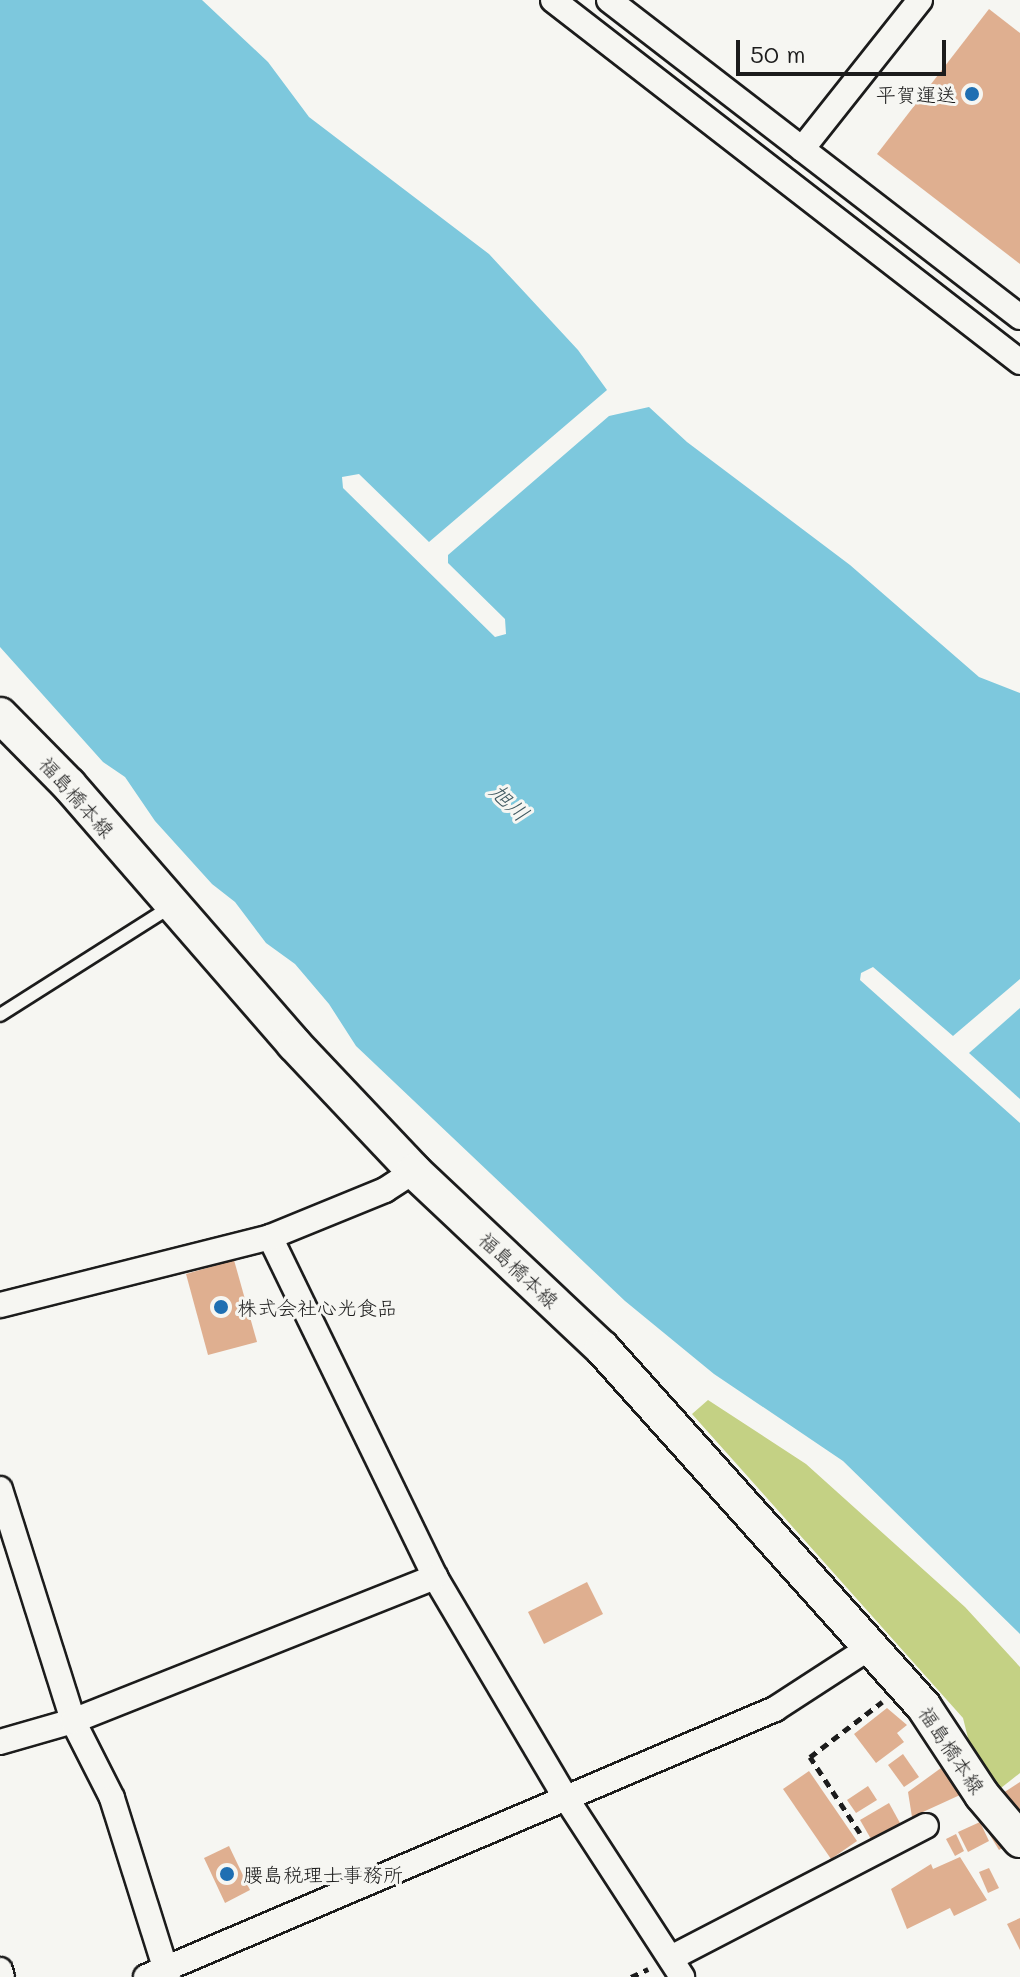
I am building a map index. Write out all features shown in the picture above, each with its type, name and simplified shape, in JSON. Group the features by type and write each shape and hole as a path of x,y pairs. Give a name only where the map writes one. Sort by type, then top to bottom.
{"main road":[{"name":"福島橋本線","path":"0,715 69,785 172,905 414,1171 602,1348 872,1646 905,1685 1020,1840"}],"street":[{"path":"553,0 1020,362"},
{"path":"609,0 1020,317"},
{"path":"802,149 920,0"},
{"path":"0,1305 270,1237 385,1190 414,1171"},
{"path":"270,1237 435,1577 564,1795 676,1968 873,1853 926,1826"},
{"path":"0,1489 73,1721 112,1798 159,1974 564,1795 775,1709 872,1646"},
{"path":"0,1742 73,1721 435,1577"},
{"path":"0,1970 2,1977"}],"lane":[{"path":"0,1015 172,905"}],"path":[{"path":"873,1853 810,1757 905,1685"}],"green space":[{"path":"708,1400 806,1464 965,1607 1020,1667 1020,1773 992,1795 977,1774 963,1718 692,1414"}],"water":[{"name":"旭川","path":"0,0 202,0 268,62 309,117 489,254 578,350 607,390 429,542 359,474 342,477 343,488 495,637 506,634 505,619 448,563 448,555 609,416 649,407 687,442 850,565 979,677 1020,693 1020,979 953,1036 873,967 861,973 860,980 1020,1123 1020,1634 843,1461 714,1374 625,1301 356,1046 329,1004 295,964 266,943 235,902 212,884 155,821 125,777 103,762 0,647"},
{"path":"1020,1008 1020,1099 969,1053"}],"building":[{"name":"平賀運送","path":"989,9 1020,33 1020,264 877,154"},
{"path":"234,1260 257,1342 208,1355 186,1274"},
{"path":"587,1582 603,1614 544,1644 528,1612"},
{"path":"887,1708 907,1725 897,1733 904,1742 876,1763 854,1734"},
{"path":"903,1754 919,1777 904,1787 888,1765"},
{"path":"941,1768 960,1795 912,1817 908,1792"},
{"path":"809,1771 857,1841 831,1859 783,1789"},
{"path":"1020,1782 1020,1827 1000,1795"},
{"path":"868,1786 877,1800 856,1813 847,1800"},
{"path":"889,1803 900,1823 871,1839 860,1820"},
{"path":"980,1822 989,1841 968,1852 958,1832"},
{"path":"996,1827 1007,1845 999,1850 988,1832"},
{"path":"956,1834 964,1851 955,1856 946,1839"},
{"name":"腰島税理士事務所","path":"229,1846 250,1890 225,1903 204,1858"},
{"path":"960,1857 987,1900 954,1916 950,1908 907,1929 891,1889 931,1864 933,1869"},
{"path":"989,1868 999,1888 988,1893 979,1872"},
{"path":"1020,1918 1020,1950 1007,1924"}],"place":[{"name":"平賀運送","path":"972,94"},
{"name":"株式会社心光食品","path":"221,1307"},
{"name":"腰島税理士事務所","path":"227,1874"}]}
